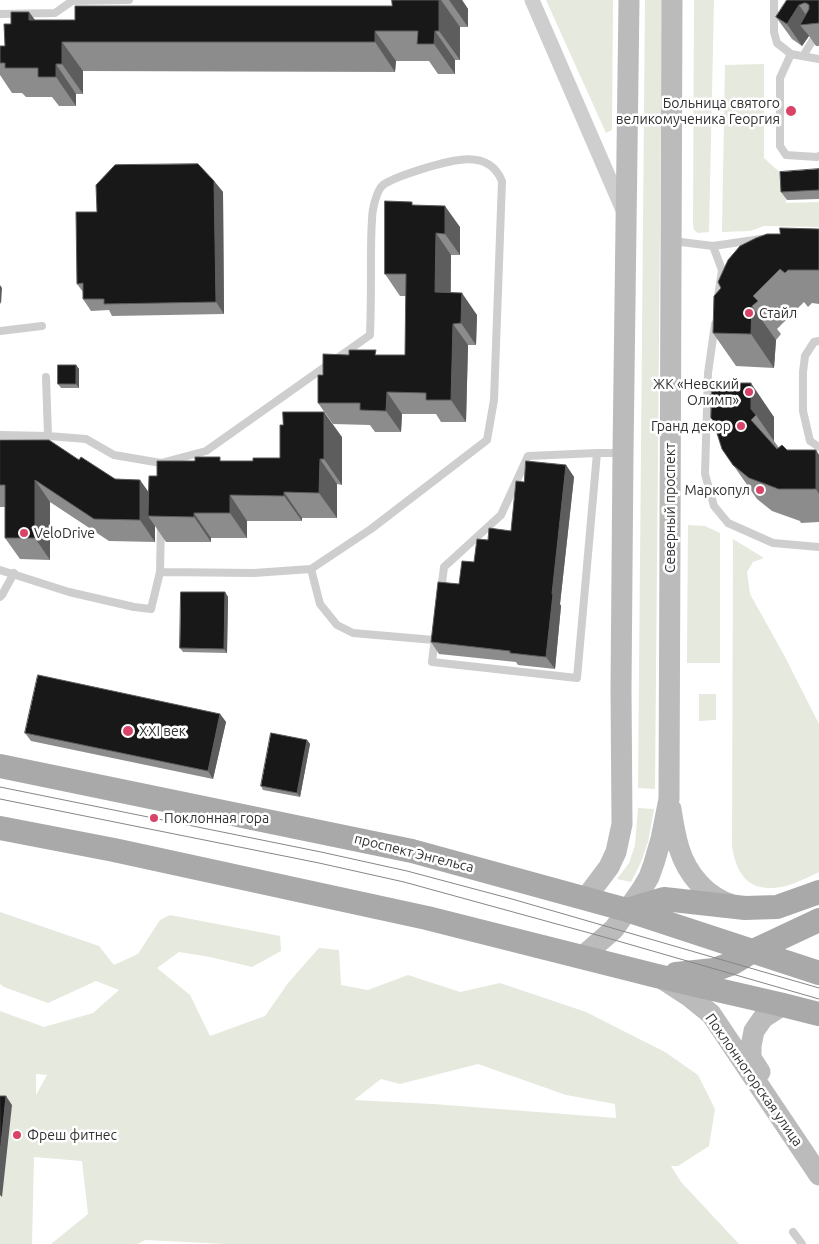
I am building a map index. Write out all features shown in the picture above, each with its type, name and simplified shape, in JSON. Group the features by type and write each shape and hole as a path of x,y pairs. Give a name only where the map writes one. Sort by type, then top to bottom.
{"main road":[{"path":"584,899 609,868 616,852 622,824 621,689 628,0"},
{"name":"Северный проспект","path":"582,957 614,928 646,883 661,839 669,799 672,0"},
{"name":"проспект Энгельса","path":"0,766 412,851 627,910 819,973"},
{"path":"669,799 679,848 688,870 702,888 722,902 745,908"},
{"path":"0,828 114,850 418,916 657,976 819,1014"},
{"path":"627,910 664,899 745,908 777,907 819,892"},
{"path":"657,976 714,970 733,963 753,951 819,920"},
{"name":"Поклонногорская улица","path":"657,976 690,997 711,1014 819,1175"},
{"name":"Поклонногорская улица","path":"783,1005 763,1018 754,1031 751,1058 819,1162"}],"street":[{"path":"532,0 626,216"}],"lane":[{"path":"0,14 55,13 72,1 129,0"},
{"path":"774,0 774,32 777,43 790,54 819,59"},
{"path":"804,56 819,30"},
{"path":"790,54 780,78 780,146 786,155 819,156"},
{"path":"0,435 86,439 114,455 162,463 206,450 370,334 372,220 375,200 382,186 395,178 459,160 478,159 492,166 502,182 494,400 487,440 371,529 311,569 254,573 160,572"},
{"path":"671,241 713,246 770,237"},
{"path":"713,246 722,270 717,308"},
{"path":"716,317 708,373 705,474 714,506 728,523 773,543 819,547"},
{"path":"0,331 42,326"},
{"path":"819,340 814,342 805,356 803,372 803,411 810,441 819,447"},
{"path":"46,376 48,436"},
{"path":"436,631 432,662 577,678 597,453"},
{"path":"440,594 444,567 501,515 528,456 623,453"},
{"path":"161,473 162,463"},
{"path":"0,570 69,592 151,609 160,572 161,513"},
{"path":"311,569 320,604 338,625 353,633 434,640"},
{"path":"0,597 14,573"},
{"path":"793,1232 802,1244"}],"shaded area":[{"path":"546,0 613,0 612,130 606,133"},
{"path":"645,0 662,0 655,789 638,788"},
{"path":"694,0 714,0 709,232 698,233 694,230 693,225"},
{"path":"764,64 764,158 784,174 786,203 819,202 819,227 764,226 750,231 722,232 725,65"},
{"path":"688,525 705,526 720,533 720,663 687,663"},
{"path":"733,539 764,558 753,562 747,572 750,594 819,724 819,872 790,885 774,888 764,888 755,885 742,875 734,857 732,846"},
{"path":"699,694 716,694 716,720 699,721"},
{"path":"638,808 654,809 648,842 631,882 617,879 629,863 635,845"},
{"path":"0,912 99,946 114,965 138,954 160,920 170,915 280,936 281,951 252,967 179,952 157,968 190,995 210,1036 265,1016 288,983 319,948 339,950 341,985 368,990 408,975 460,992 500,983 586,1012 665,1052 698,1075 715,1109 709,1146 678,1166 671,1166 681,1182 739,1244 226,1244 145,1240 138,1244 51,1244 88,1214 82,1161 34,1157 32,1244 0,1244 0,1011 44,1027 93,1013 119,990 96,981 48,1003 0,984","holes":["478,1064 566,1095 615,1104 616,1118 354,1100 381,1079 400,1084","36,1074 47,1075 36,1095"]}],"building":[{"path":"392,0 439,0 439,31 435,31 434,44 417,44 418,31 375,31 375,42 62,42 62,64 56,64 56,77 38,77 38,68 5,68 5,63 0,63 0,46 5,46 4,24 11,24 11,12 29,12 29,20 75,20 75,6 392,6"},
{"path":"787,0 819,0 819,23 800,25 809,9 809,5 806,3 799,5 787,24 776,17"},
{"path":"198,164 214,181 216,302 104,304 104,299 83,299 83,283 77,284 76,212 97,212 96,185 115,165"},
{"path":"819,169 819,190 781,192 780,172"},
{"path":"385,201 412,202 412,205 445,206 445,234 436,233 435,292 462,293 461,323 453,324 451,400 426,400 426,393 387,392 386,411 360,410 360,403 318,403 318,375 323,375 323,354 349,355 349,350 376,350 375,355 405,355 406,274 385,274"},
{"path":"780,228 819,229 819,270 788,270 785,273 780,269 753,296 758,301 752,306 751,334 713,333 714,296 721,288 718,282 728,260 740,246 767,234 780,234"},
{"path":"58,365 76,365 76,384 58,384"},
{"path":"712,383 751,383 751,409 756,415 751,420 777,449 782,445 787,450 816,450 816,489 778,489 749,478 733,465 722,449 716,430 719,427 711,418"},
{"path":"283,412 324,412 324,459 320,459 319,493 284,492 284,496 230,495 230,513 194,513 194,517 148,516 149,476 157,476 157,461 195,461 195,457 220,457 220,461 253,461 253,458 280,458 280,425 283,425"},
{"path":"0,440 49,440 79,460 81,457 115,479 140,480 140,520 94,519 35,480 35,538 5,538 5,485 0,485"},
{"path":"526,461 566,465 546,657 431,642 438,582 459,584 462,561 474,562 477,539 488,540 489,528 511,531 516,481 524,482"},
{"path":"181,592 225,592 224,649 180,648"},
{"name":"XXI век","path":"38,675 220,714 208,771 25,733"},
{"path":"271,733 307,740 297,793 261,786"},
{"path":"0,1096 6,1096 0,1154"}],"tram line":[{"path":"0,787 407,871 512,899 819,988"},
{"path":"0,799 319,863 404,882 819,999"}],"place":[{"name":"Больница святого великомученика Георгия","path":"791,111"},
{"name":"Стайл","path":"749,313"},
{"name":"ЖК «Невский Олимп»","path":"749,392"},
{"name":"Гранд декор","path":"741,426"},
{"name":"Маркопул","path":"760,490"},
{"name":"VeloDrive","path":"24,533"},
{"name":"XXI век","path":"128,731"},
{"name":"Поклонная гора","path":"154,818"},
{"name":"Фреш фитнес","path":"17,1135"}]}
